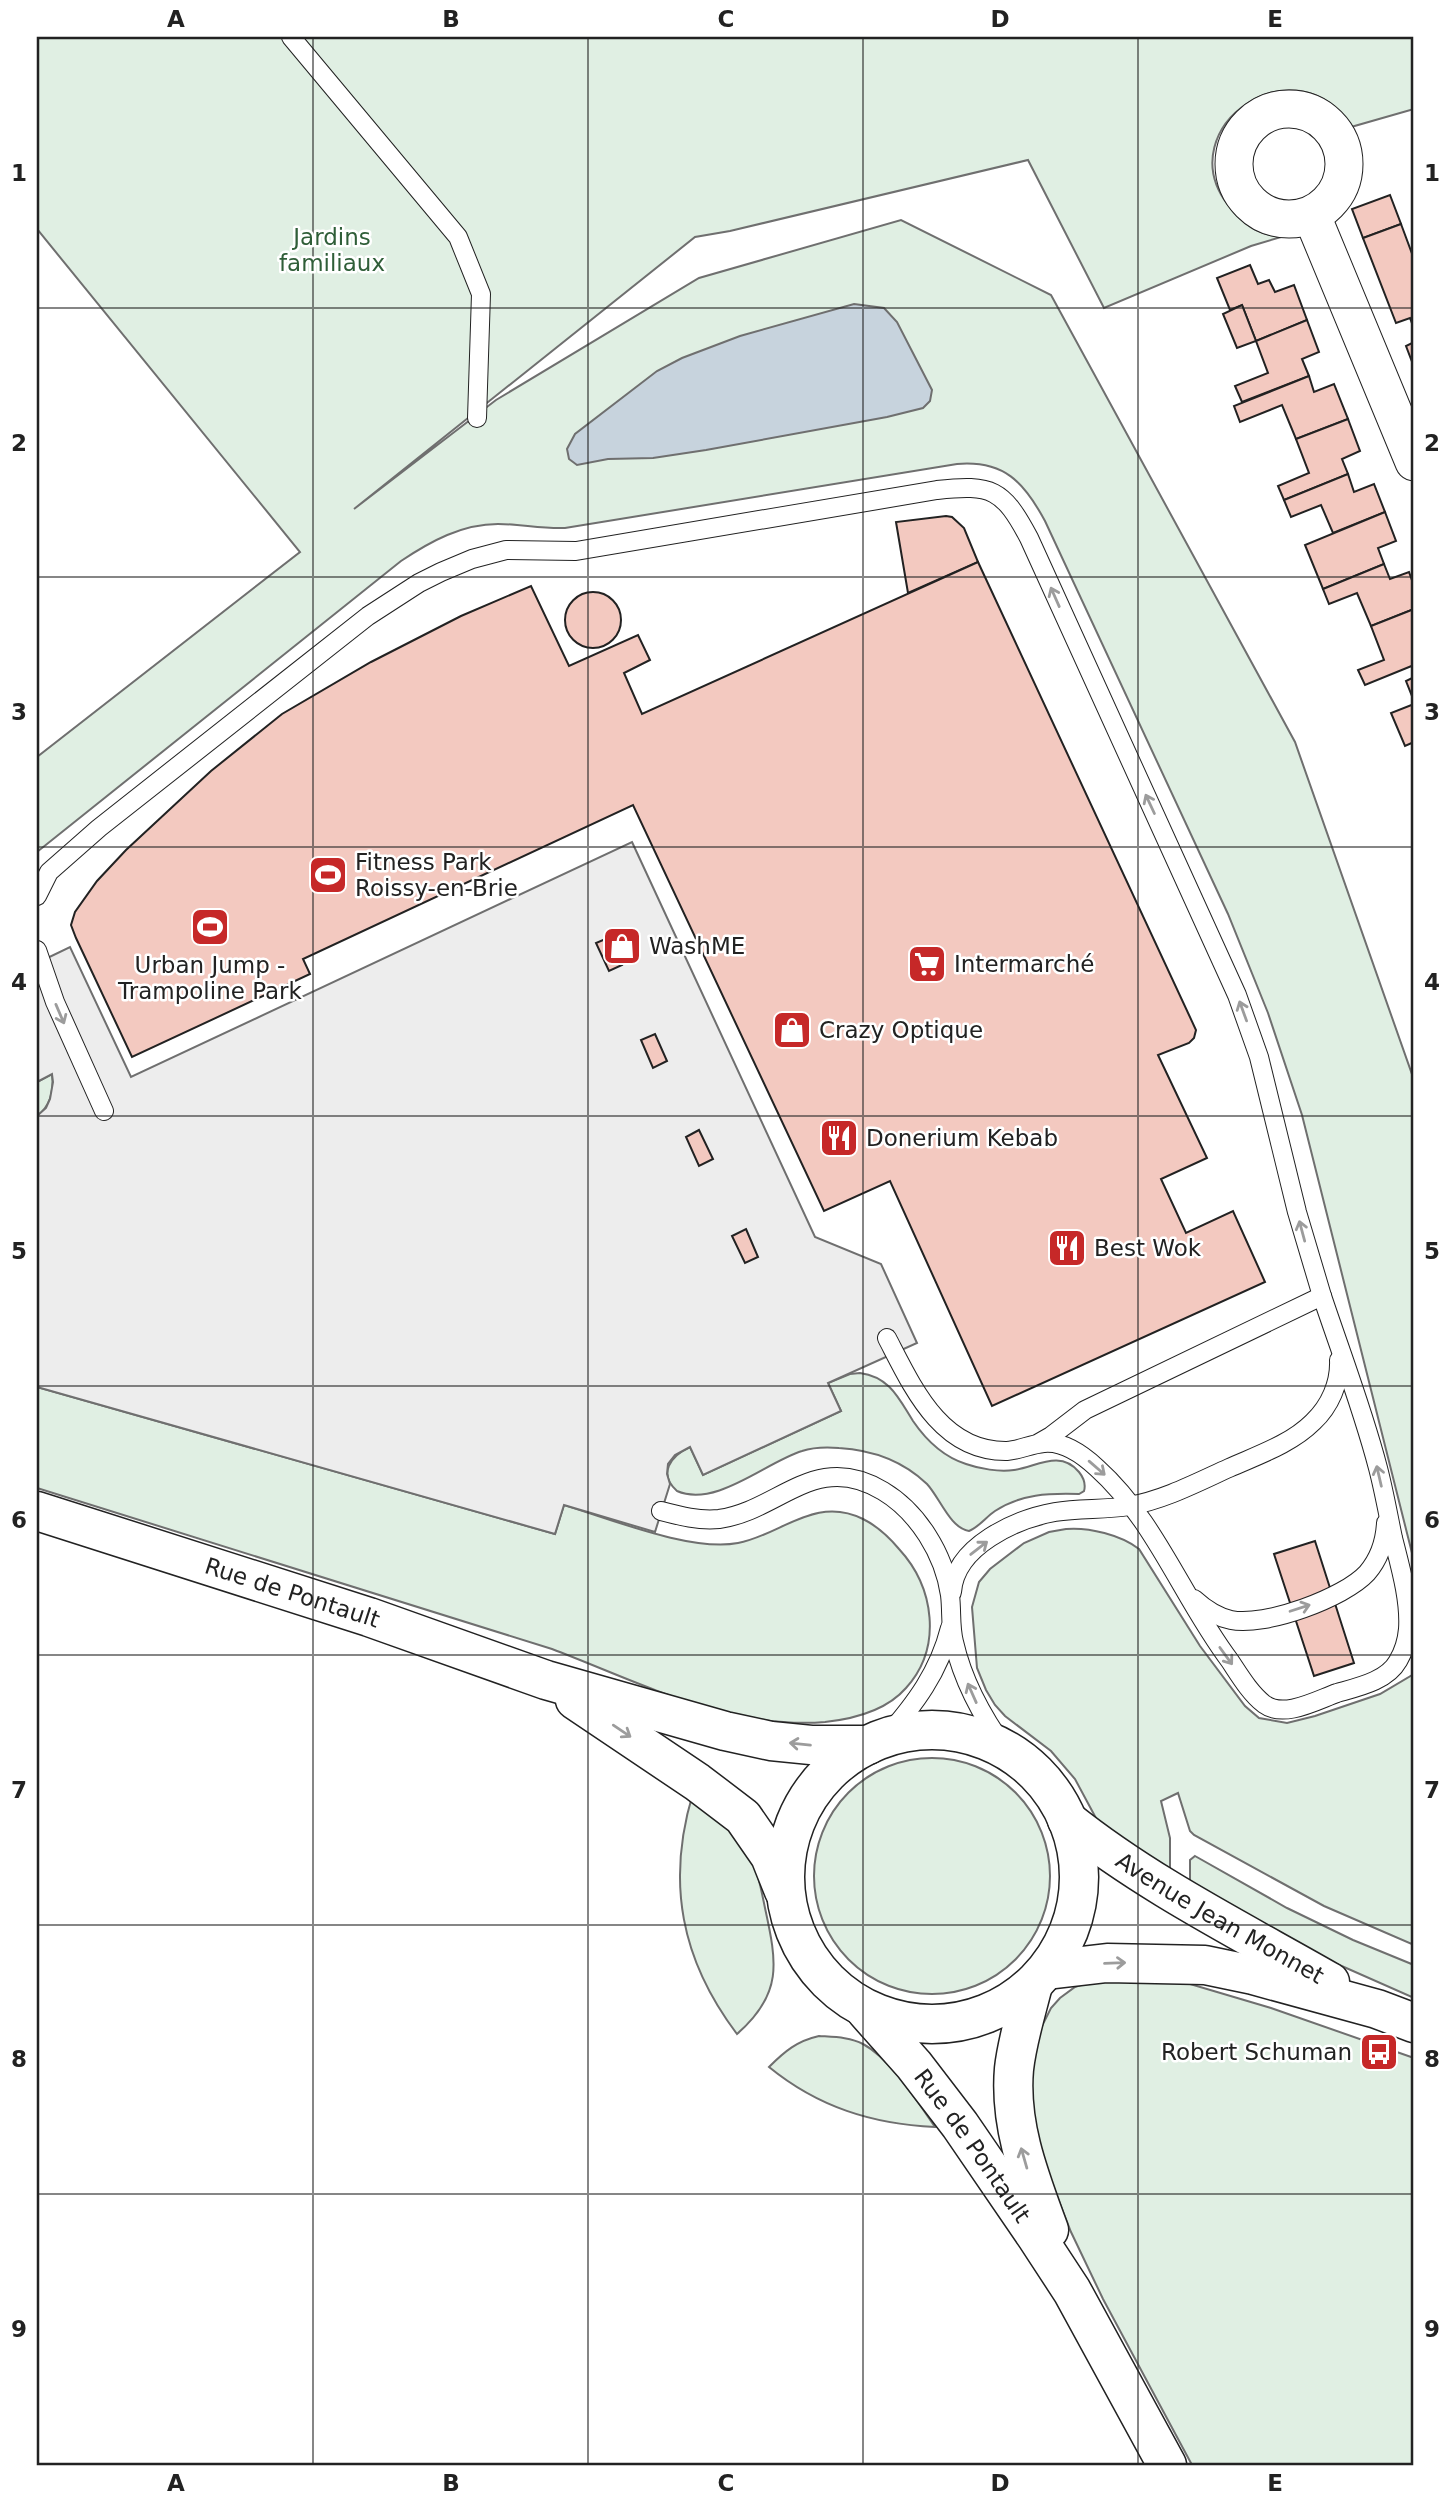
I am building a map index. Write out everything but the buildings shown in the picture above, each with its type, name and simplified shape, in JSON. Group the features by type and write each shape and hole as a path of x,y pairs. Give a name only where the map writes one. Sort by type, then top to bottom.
{"main road":[{"name":"Rue de Pontault","path":"37,1511 382,1621 545,1680 724,1731 771,1741 832,1746 876,1741"},
{"name":"Rue de Pontault","path":"545,1680 697,1782 743,1817 770,1856 788,1903"},
{"path":"920,1731 957,1732 1007,1751 1042,1780 1067,1819 1077,1853 1079,1889 1066,1940 1040,1978 1013,2001 989,2013 964,2021 912,2023 886,2017 862,2007 831,1984 807,1955 795,1930 788,1903 786,1875 788,1846 801,1811 811,1794 836,1765 876,1741 920,1731"},
{"name":"Avenue Jean Monnet","path":"1067,1819 1092,1840 1181,1896 1377,2009"},
{"name":"Avenue Jean Monnet","path":"1040,1978 1107,1963 1205,1965 1253,1975 1377,2009 1414,2023"},
{"name":"Rue de Pontault","path":"1040,1978 1014,2068 1017,2130 1027,2168 1072,2291"},
{"name":"Rue de Pontault","path":"862,2007 889,2035 960,2125 1072,2291 1167,2465"}],"street":[{"path":"1312,216 1413,458"}],"lane":[{"path":"291,37 458,237 481,294 477,418"},
{"path":"37,896 49,872 99,828 368,616 441,572 481,556 506,550 576,551 937,490 970,488 992,491 1011,507 1029,538 1237,995 1259,1057 1297,1212 1322,1296 1373,1451 1406,1603 1408,1628 1404,1648 1397,1663 1387,1674 1363,1685 1289,1709 1269,1707 1252,1691 1220,1649 1177,1577"},
{"path":"37,950 55,1002 104,1111"},
{"path":"1037,1444 1085,1410 1322,1296"},
{"path":"887,1338 926,1408 951,1434 971,1444 993,1450 1009,1451 1037,1444 1056,1443 1080,1454 1107,1476 1132,1506 1186,1591 1209,1612 1233,1621 1272,1617 1310,1605 1350,1587 1371,1567 1384,1542 1387,1518 1385,1502"},
{"path":"950,1606 953,1578 961,1564 979,1547 1002,1532 1023,1522 1057,1512 1132,1506 1198,1482 1264,1452 1304,1430 1320,1415 1336,1387 1340,1367 1338,1344"},
{"path":"662,1511 693,1519 719,1519 744,1513 786,1490 809,1482 836,1478 860,1480 896,1499 921,1526 943,1567 958,1658 984,1718 1007,1751"},
{"path":"876,1741 929,1683 939,1663 951,1624"}],"green space":[{"name":"Jardins familiaux","path":"37,37 1414,37 1414,109 1351,127 1328,102 1301,91 1273,92 1247,104 1226,123 1214,148 1214,176 1228,205 1239,218 1258,231 1281,237 1251,246 1104,308 1028,160 695,237 354,509 496,400 699,278 901,220 1051,295 1295,742 1414,1080 1414,1561 1302,1115 1268,1013 1228,914 1045,521 1029,495 1011,476 1000,470 988,466 957,464 565,528 506,524 459,530 401,561 37,852 37,757 300,552 37,229"},
{"path":"52,1074 50,1098 46,1108 37,1116 37,1082"},
{"path":"860,1373 886,1384 924,1435 950,1457 977,1467 1002,1471 1048,1461 1064,1462 1072,1465 1080,1474 1084,1491 1079,1494 1036,1496 1015,1501 995,1511 969,1531 956,1524 927,1484 908,1469 875,1454 851,1449 820,1448 802,1451 741,1482 708,1493 692,1495 677,1491 671,1485 667,1472 669,1466 683,1451 690,1447 703,1475 841,1411 828,1383"},
{"path":"37,1387 555,1534 564,1505 651,1533 719,1545 754,1539 814,1514 846,1513 878,1528 911,1564 920,1581 930,1617 925,1654 918,1672 898,1696 879,1708 847,1719 790,1723 754,1719 686,1701 552,1649 37,1488"},
{"path":"1066,1529 1104,1533 1139,1549 1200,1646 1245,1706 1259,1718 1287,1723 1315,1716 1380,1694 1414,1674 1414,1945 1324,1906 1194,1835 1190,1831 1178,1793 1161,1801 1170,1838 1170,1876 1097,1820 1075,1779 1051,1751 1005,1716 995,1705 977,1668 972,1607 979,1582 990,1569 1024,1543 1049,1532"},
{"path":"920,1758 944,1758 988,1772 1016,1792 1041,1831 1048,1853 1048,1899 1041,1921 1016,1960 988,1980 966,1989 944,1994 920,1994 876,1980 857,1968 840,1951 819,1910 814,1888 814,1864 828,1820 840,1801 857,1784 898,1763"},
{"path":"693,1793 731,1830 748,1852 759,1880 769,1928 774,1961 769,1991 752,2019 737,2034 703,1978 691,1949 684,1919 680,1889 681,1858"},
{"path":"1195,1856 1287,1908 1353,1940 1414,1965 1414,1998 1301,1948 1190,1887 1190,1860"},
{"path":"1095,1980 1180,1981 1271,2008 1414,2058 1414,2465 1192,2465 1103,2299 1071,2232 1031,2129 1029,2066 1038,2034 1051,2008 1060,1998 1075,1987"},
{"path":"819,2036 853,2040 873,2051 903,2081 935,2127 889,2122 847,2111 807,2093 769,2067 792,2047"}],"shaded area":[{"path":"854,304 884,308 897,322 932,390 930,401 923,408 887,417 653,458 608,459 577,465 569,459 567,449 575,434 657,371 682,358 740,336"},
{"path":"632,842 815,1237 881,1264 917,1343 828,1383 841,1411 703,1475 690,1447 675,1455 668,1464 670,1484 655,1532 564,1505 555,1534 37,1387 37,1116 46,1108 53,1082 52,1074 37,1082 37,963 70,947 131,1077"}],"place":[{"name":"Fitness Park Roissy-en-Brie","path":"328,875"},
{"name":"Urban Jump - Trampoline Park","path":"210,927"},
{"name":"WashME","path":"622,946"},
{"name":"Intermarché","path":"927,964"},
{"name":"Crazy Optique","path":"792,1030"},
{"name":"Donerium Kebab","path":"839,1138"},
{"name":"Best Wok","path":"1067,1248"},
{"name":"Robert Schuman","path":"1379,2052"}]}
